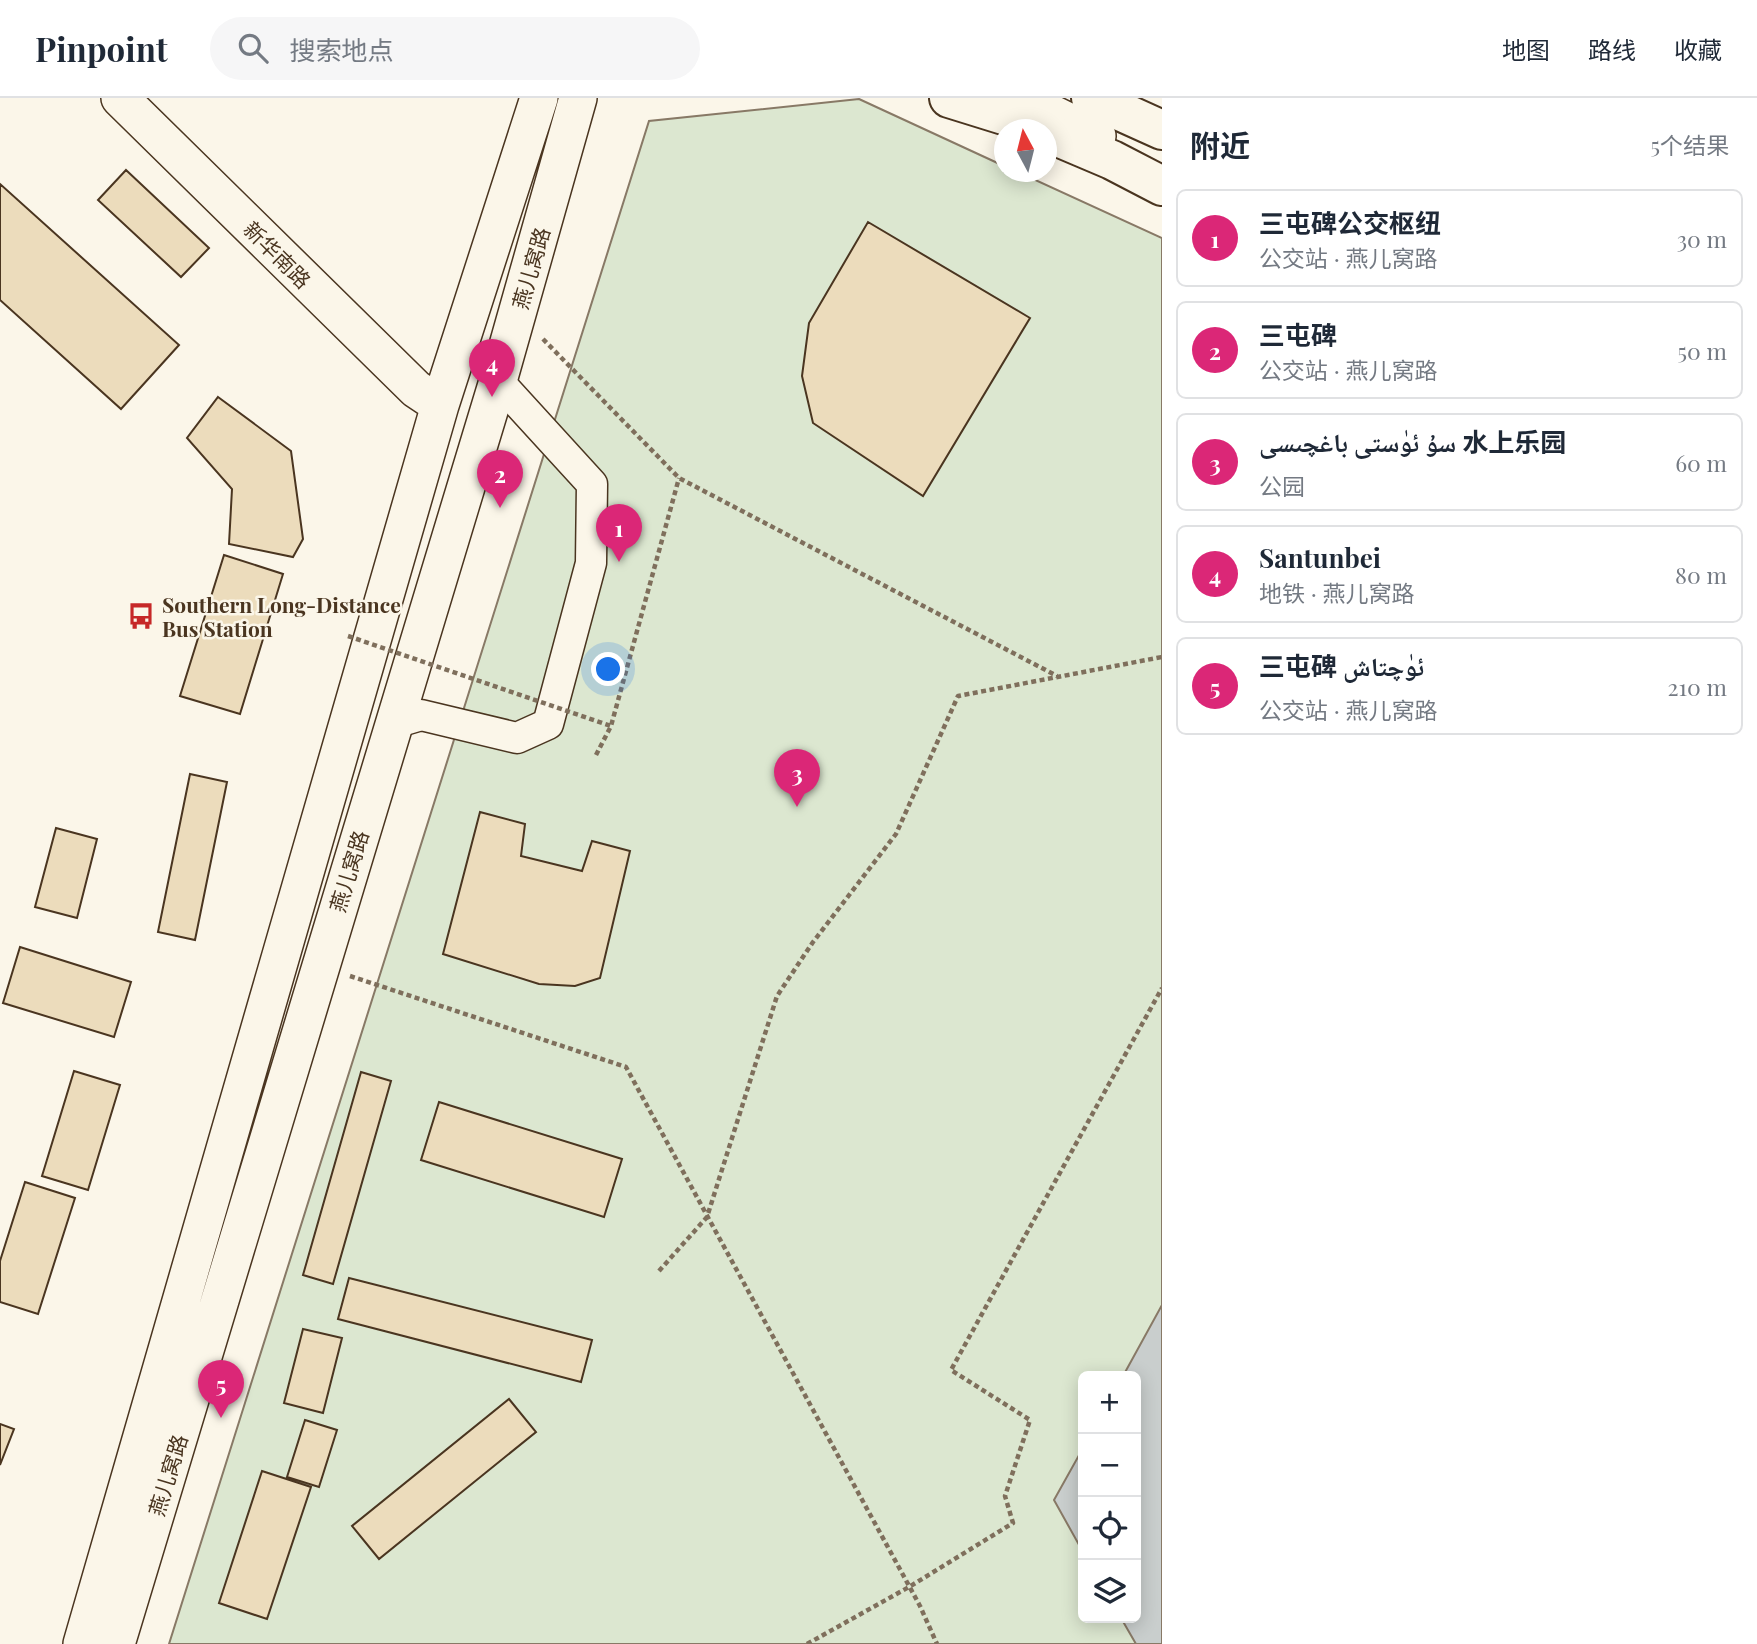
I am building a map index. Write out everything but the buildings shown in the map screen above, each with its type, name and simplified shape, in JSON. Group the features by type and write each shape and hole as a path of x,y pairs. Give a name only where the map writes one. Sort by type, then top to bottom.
{"highway":[{"path":"949,98 1014,119"},
{"path":"1091,98 1162,130"},
{"path":"1057,137 1112,160 1162,186"}],"main road":[{"name":"新华南路","path":"120,98 416,389 440,405"},
{"name":"燕儿窝路","path":"82,1644 440,405 539,98"},
{"name":"燕儿窝路","path":"116,1644 498,381 578,98"},
{"path":"1020,98 1162,169"},
{"path":"1131,98 1162,112"}],"lane":[{"path":"394,723 421,715 517,737 548,724 591,563 592,484 498,381"}],"path":[{"path":"517,313 678,478 1058,676"},
{"path":"596,755 611,726 678,478"},
{"path":"348,636 611,726"},
{"path":"659,1270 707,1217 777,996 813,942 896,834 958,696 1162,657"},
{"path":"319,966 626,1067 909,1587 936,1644"},
{"path":"807,1644 909,1587 1013,1523 1005,1496 1030,1420 951,1370 1162,988"}],"green space":[{"path":"859,99 994,161 994,182 1040,182 1162,238 1162,1644 169,1644 649,121"}],"shaded area":[{"path":"1162,1305 1162,1644 1136,1644 1124,1623 1141,1623 1141,1371 1126,1371"},
{"path":"1078,1457 1078,1543 1054,1500"}],"place":[{"name":"Santunbei","path":"492,397"},
{"name":"三屯碑","path":"500,508"},
{"name":"三屯碑公交枢纽","path":"619,562"},
{"name":"Southern Long-Distance Bus Station","path":"141,616"},
{"name":"سۇ ئۈستى باغچىسى 水上乐园","path":"797,807"},
{"name":"三屯碑 ئۈچتاش","path":"221,1418"}]}
